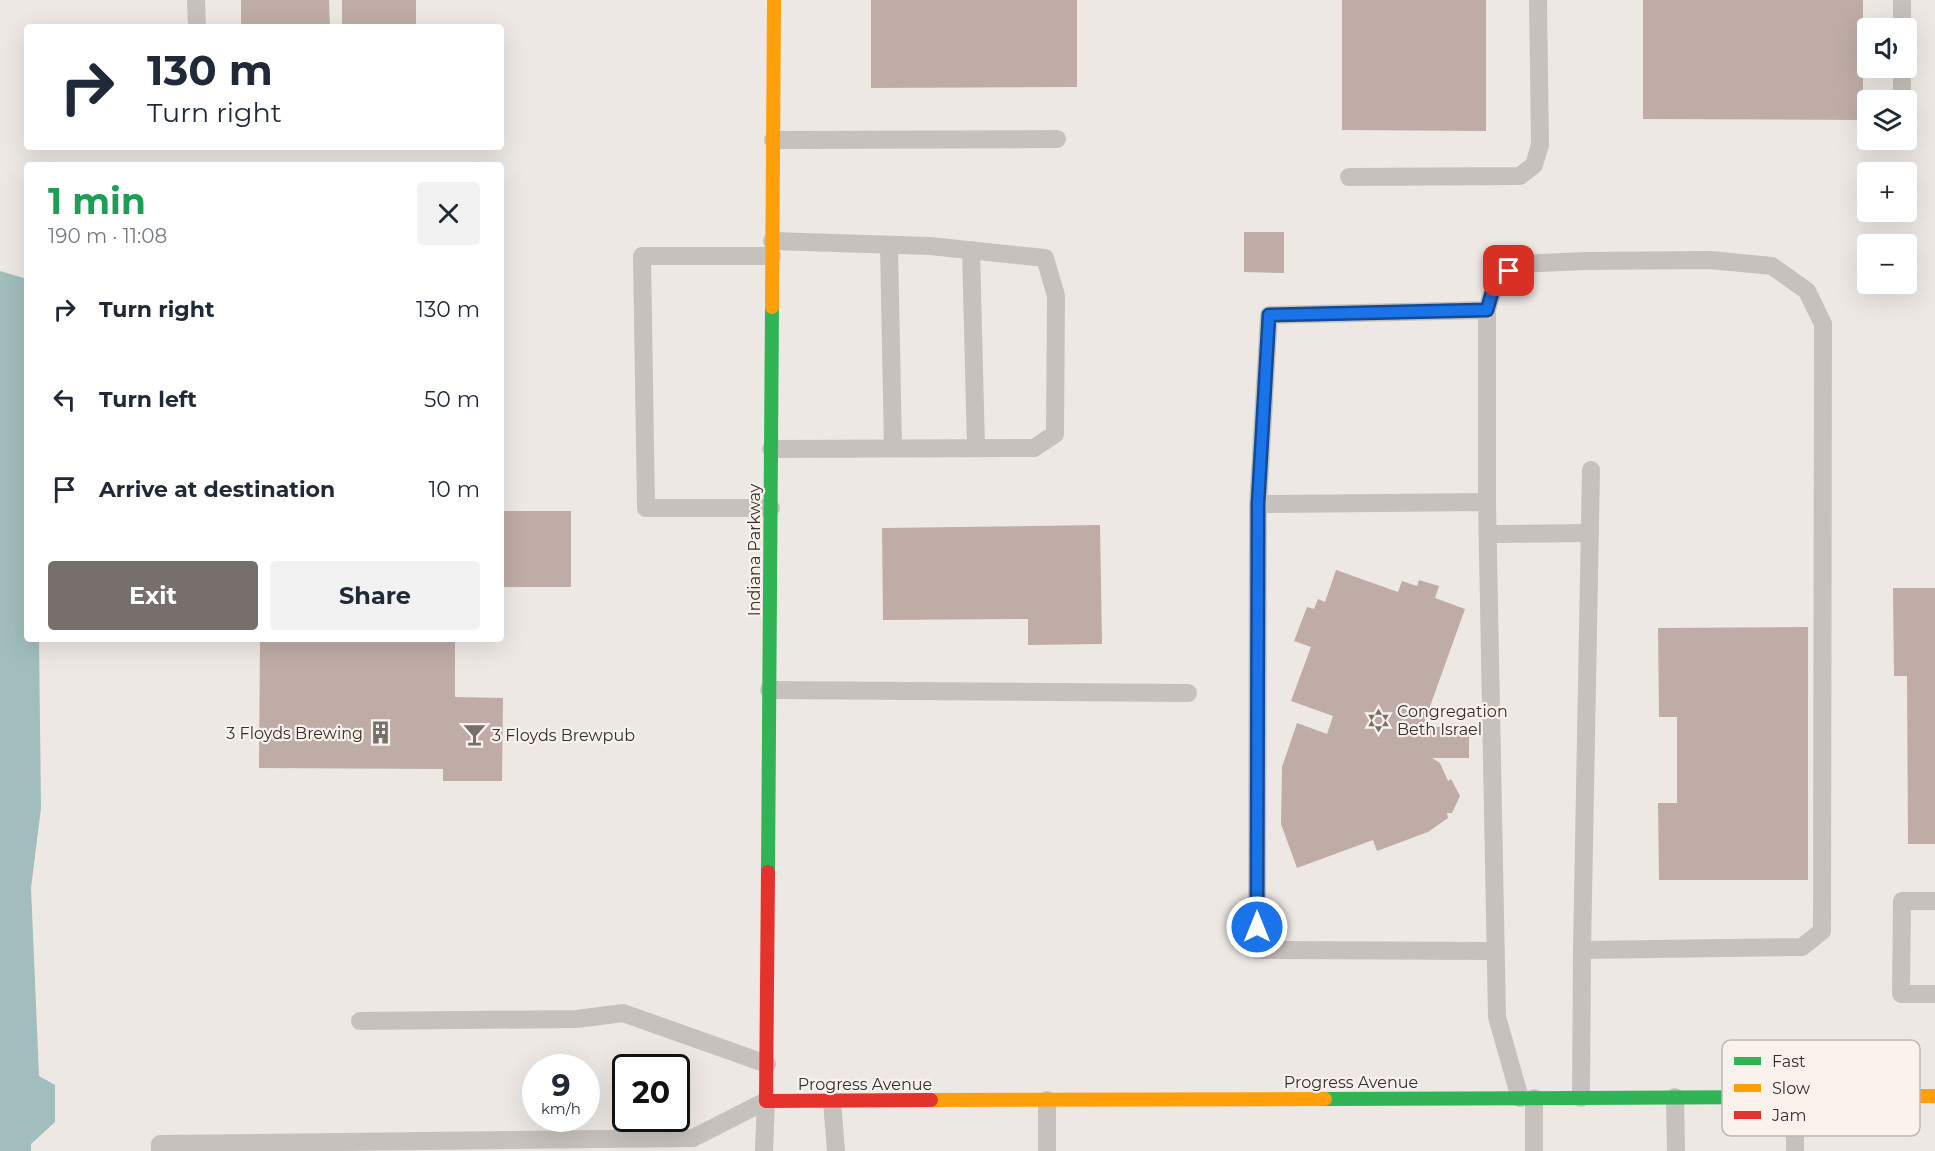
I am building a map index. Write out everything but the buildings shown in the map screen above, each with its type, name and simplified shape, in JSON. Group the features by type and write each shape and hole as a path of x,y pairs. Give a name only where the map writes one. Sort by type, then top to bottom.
{"street":[{"name":"Indiana Parkway","path":"766,1101 774,0"},
{"name":"Progress Avenue","path":"766,1101 1722,1097"}],"lane":[{"path":"196,0 197,24"},
{"path":"1349,177 1520,176 1534,165 1540,145 1538,0"},
{"path":"1902,0 1902,18"},
{"path":"773,140 1057,139"},
{"path":"889,245 893,448"},
{"path":"771,449 1034,448 1055,434 1056,296 1045,258 930,246 889,245 642,255 645,508 771,508"},
{"path":"971,250 976,448"},
{"path":"1534,1151 1527,1098 1497,1017 1487,502 1487,310 1496,279 1521,264 1710,260 1772,266 1807,291 1823,324 1821,931 1802,947 1582,950"},
{"path":"1487,310 1269,315 1258,504 1257,950 1496,951"},
{"path":"1581,1098 1591,470"},
{"path":"1258,504 1487,502"},
{"path":"1488,534 1590,533"},
{"path":"769,690 1188,693"},
{"path":"1935,901 1902,901 1901,994 1935,994"},
{"path":"360,1021 577,1019 623,1013 767,1064"},
{"path":"1675,1097 1676,1151"},
{"path":"1047,1100 1047,1151"},
{"path":"160,1151 160,1144 693,1138 766,1101 764,1151"},
{"path":"832,1101 836,1151"}],"water":[{"path":"0,271 24,278 24,642 39,642 41,808 31,888 39,1076 55,1085 55,1122 31,1144 31,1151 0,1151"}],"traffic: fast":[{"path":"768,872 772,307"},
{"path":"1325,1099 1722,1097"}],"traffic: slow":[{"path":"772,307 774,0"},
{"path":"1920,1096 1935,1096"},
{"path":"931,1100 1325,1099"}],"traffic: jam":[{"path":"768,872 766,1101 931,1100"}],"place":[{"name":"Congregation Beth Israel","path":"1379,720"},
{"name":"3 Floyds Brewing","path":"381,733"},
{"name":"3 Floyds Brewpub","path":"474,735"}],"route":[{"path":"1257,927 1258,504 1269,315 1487,310 1496,279 1509,271"}]}
